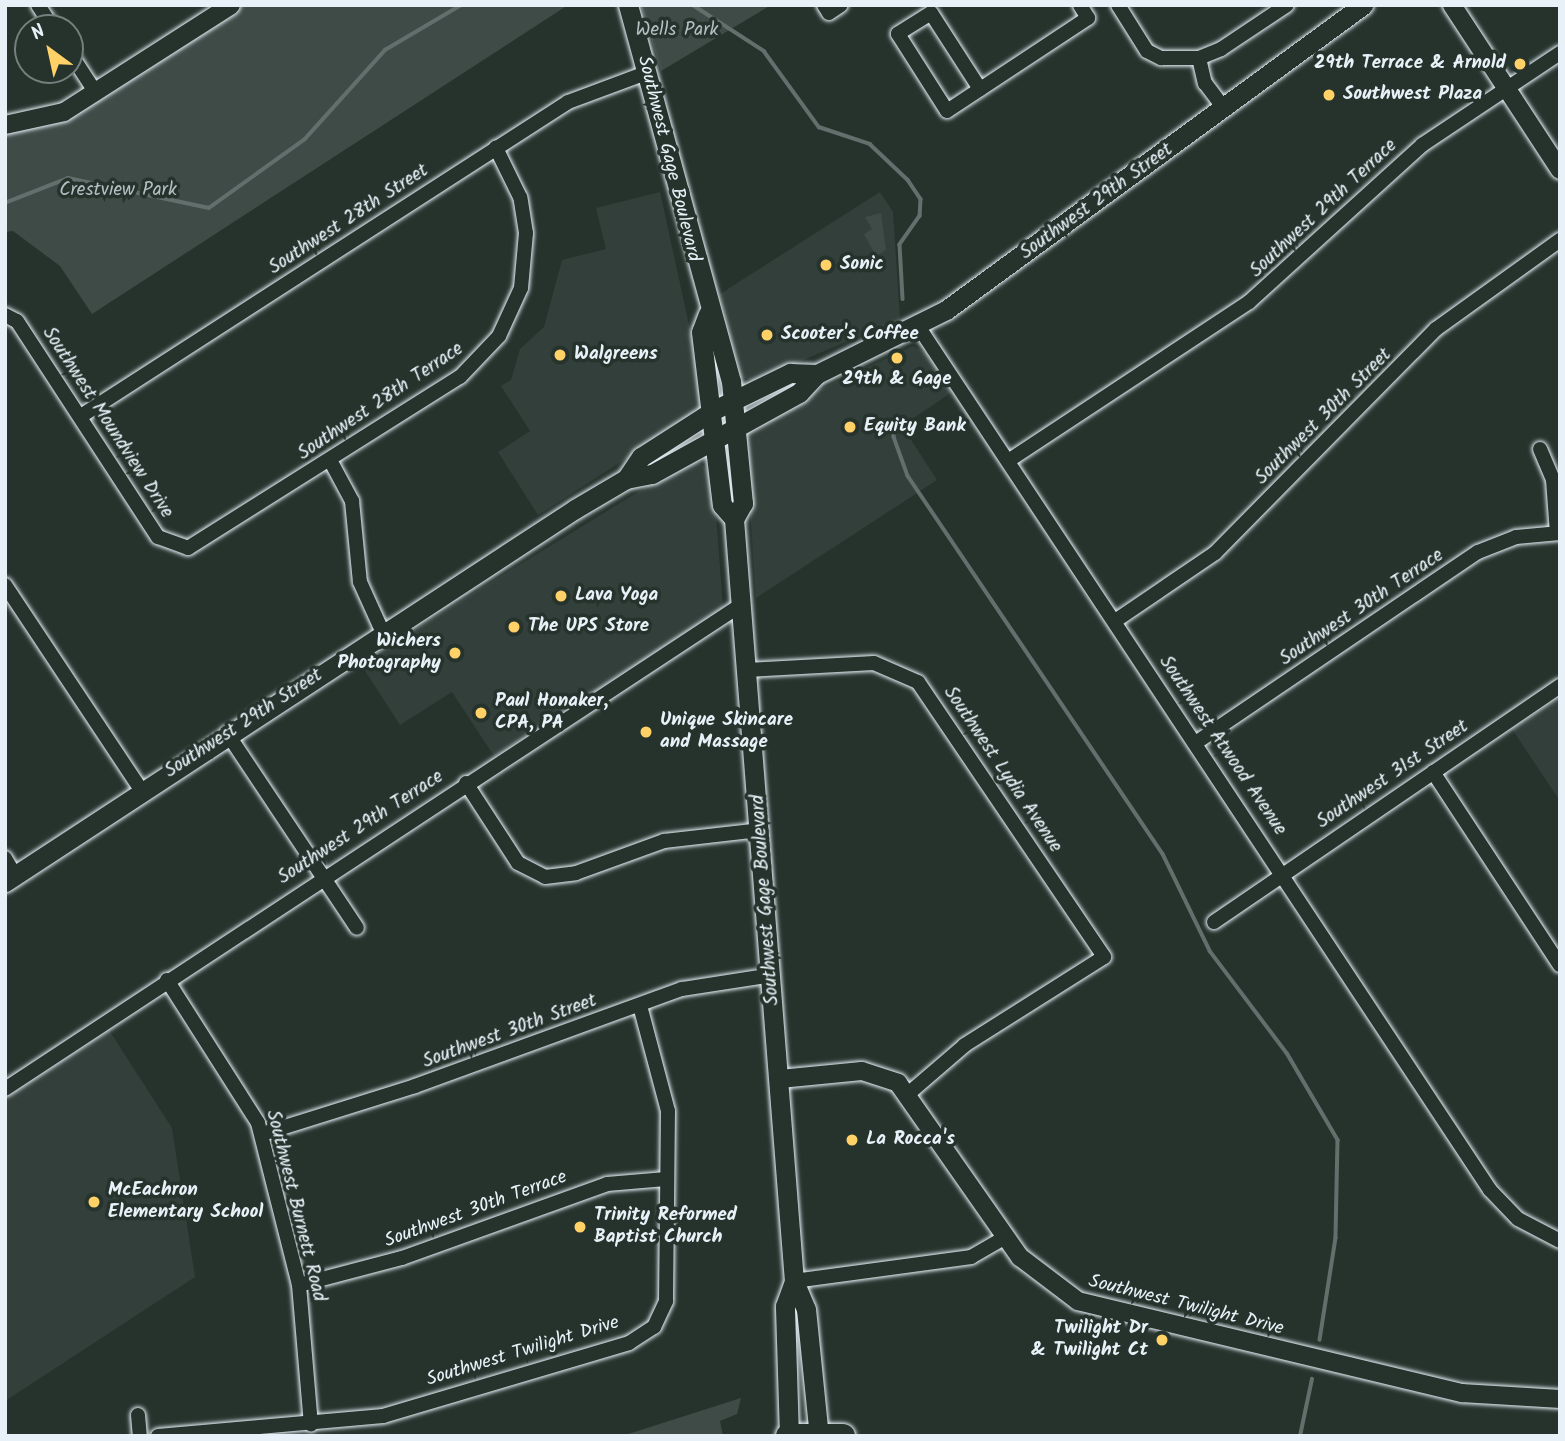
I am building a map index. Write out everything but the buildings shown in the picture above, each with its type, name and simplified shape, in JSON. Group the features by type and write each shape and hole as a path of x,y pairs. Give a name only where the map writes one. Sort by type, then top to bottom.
{"highway":[{"path":"789,1436 827,1435"}],"main road":[{"name":"Southwest Gage Boulevard","path":"628,5 708,314 721,328 733,399 743,503 734,519 761,830 794,1281 806,1309 827,1435"},
{"name":"Southwest 29th Street","path":"9,871 142,791 383,633 626,479 652,474 736,422 799,393 817,374 918,326 1224,108 1363,5"},
{"name":"Southwest Gage Boulevard","path":"708,314 701,332 714,410 722,505 734,519"},
{"name":"Southwest 29th Street","path":"626,479 641,457 733,399 790,373 817,374"},
{"name":"Southwest Gage Boulevard","path":"789,1436 785,1306 794,1281"}],"street":[{"path":"5,125 46,119 96,93 231,5"},
{"path":"824,5 829,13 841,5"},
{"path":"980,89 931,13 898,34 947,111 1088,18 1080,5"},
{"path":"1118,5 1153,56 1199,58 1287,5"},
{"path":"1452,5 1560,170"},
{"name":"Southwest 29th Terrace","path":"1008,461 1249,302 1394,168 1560,53"},
{"path":"1199,58 1205,83 1224,108"},
{"name":"Southwest 28th Street","path":"81,416 568,102 646,72"},
{"path":"84,75 96,93"},
{"name":"Southwest 28th Terrace","path":"178,548 197,545 460,377 506,324 521,288 526,233 517,188 496,148"},
{"name":"Southwest 30th Street","path":"1115,621 1215,553 1436,330 1560,240"},
{"name":"Southwest Moundview Drive","path":"7,315 81,416 159,537 178,548"},
{"name":"Southwest Atwood Avenue","path":"918,326 1197,742 1490,1190 1518,1219 1560,1241"},
{"path":"1540,449 1553,480 1558,533"},
{"path":"330,460 352,502 360,582 383,633"},
{"name":"Southwest 30th Terrace","path":"1197,742 1478,552 1516,537 1558,533"},
{"path":"5,585 142,791"},
{"name":"Southwest 29th Terrace","path":"5,1089 322,875 741,605"},
{"name":"Southwest Lydia Avenue","path":"747,670 874,663 918,682 1104,957 964,1045 908,1094"},
{"name":"Southwest 31st Street","path":"1214,922 1560,686"},
{"path":"228,733 357,928"},
{"path":"1433,772 1560,965"},
{"path":"466,783 518,863 545,877 576,873 674,839 761,830"},
{"name":"Southwest 30th Street","path":"262,1134 696,985 772,975"},
{"name":"Southwest Burnett Road","path":"167,980 244,1092 262,1134 299,1285 311,1424"},
{"name":"Southwest Twilight Drive","path":"158,1436 383,1416 647,1333 666,1301 665,1083 640,1006"},
{"name":"Southwest Twilight Drive","path":"780,1079 862,1071 886,1077 908,1094 1005,1237 1038,1275 1078,1301 1462,1393 1560,1399"},
{"name":"Southwest 30th Terrace","path":"299,1285 402,1258 607,1184 666,1179"},
{"path":"794,1281 971,1257 1005,1237"},
{"path":"138,1415 141,1436"}],"shaded area":[{"path":"660,192 705,398 699,412 538,515 498,452 530,431 501,386 511,380 520,349 544,327 562,260 606,249 596,208"},
{"path":"880,192 893,212 900,319 754,381 741,377 720,294"},
{"path":"913,346 926,353 952,392 902,426 937,480 756,598 745,431 765,415"},
{"path":"693,458 713,474 723,608 494,756 452,692 400,725 360,663"},
{"path":"1560,697 1560,801 1512,729"},
{"name":"McEachron Elementary School","path":"109,1030 172,1128 195,1277 5,1401 5,1099"}],"green space":[{"name":"Crestview Park","path":"245,5 568,5 92,314 60,266 13,231 5,232 5,134 70,118"},
{"name":"Wells Park","path":"641,5 771,5 661,71"},
{"path":"881,213 886,250 876,256 864,234 872,229 865,217"},
{"path":"741,1398 737,1414 720,1421 723,1436 622,1436"}],"waterway":[{"path":"5,203 68,178 209,208 305,139 385,50 461,5"},
{"path":"693,5 764,51 819,127 870,144 908,180 921,199 920,216 900,245 903,299"},
{"path":"895,418 894,437 908,476 1163,854 1210,951 1287,1053 1338,1140 1336,1238 1320,1340"},
{"path":"1300,1436 1312,1379"}],"place":[{"name":"29th Terrace & Arnold","path":"1520,64"},
{"name":"Southwest Plaza","path":"1329,95"},
{"name":"Sonic","path":"826,265"},
{"name":"Scooter's Coffee","path":"767,335"},
{"name":"Walgreens","path":"560,355"},
{"name":"29th & Gage","path":"897,358"},
{"name":"Equity Bank","path":"850,427"},
{"name":"Lava Yoga","path":"561,596"},
{"name":"The UPS Store","path":"514,627"},
{"name":"Wichers Photography","path":"455,653"},
{"name":"Paul Honaker, CPA, PA","path":"481,713"},
{"name":"Unique Skincare and Massage","path":"646,732"},
{"name":"La Rocca's","path":"852,1140"},
{"name":"McEachron Elementary School","path":"94,1202"},
{"name":"Trinity Reformed Baptist Church","path":"580,1227"},
{"name":"Twilight Dr & Twilight Ct","path":"1162,1340"}]}
